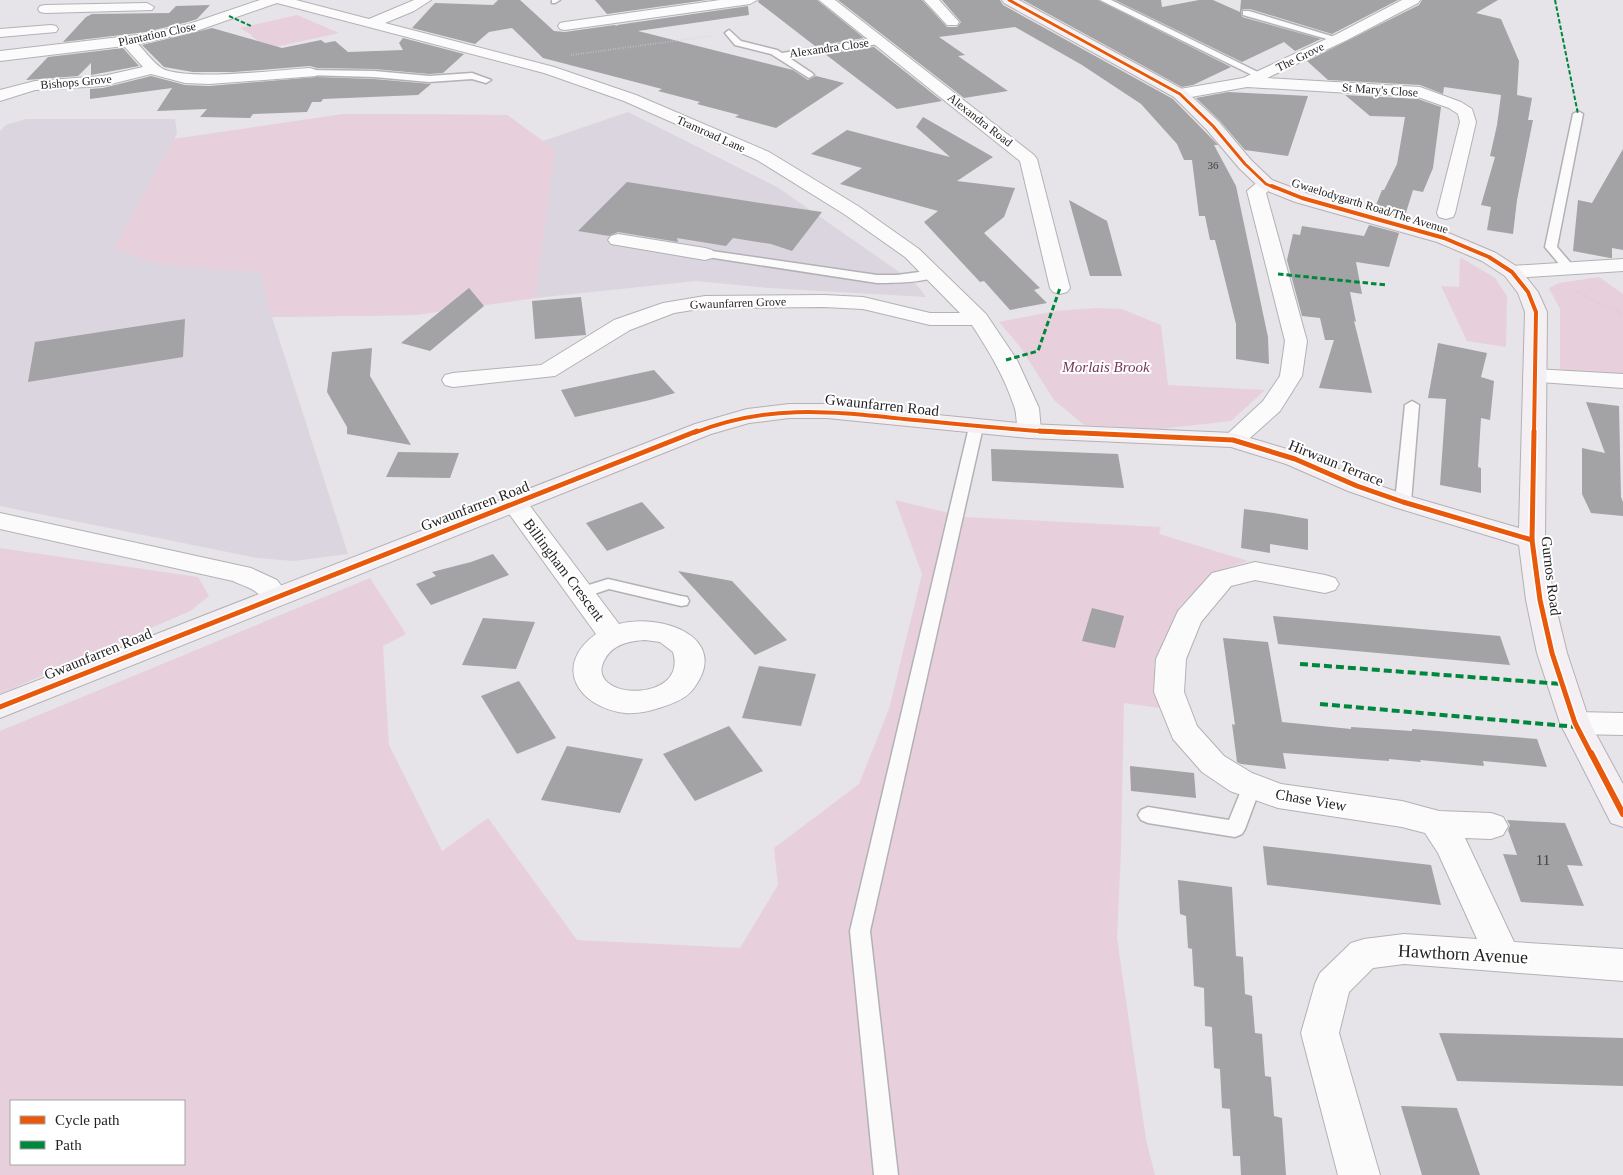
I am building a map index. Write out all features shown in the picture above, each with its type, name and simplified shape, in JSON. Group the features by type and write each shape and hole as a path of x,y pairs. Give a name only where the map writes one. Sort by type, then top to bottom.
{"street":[{"name":"Plantation Close","path":"0,56 128,42 216,21 273,0"},
{"name":"Tramroad Lane","path":"280,0 550,70 630,98 763,156 852,210 912,253 978,319 1006,360 1027,408 1029,431"},
{"path":"369,24 410,8 424,0"},
{"path":"565,26 731,1 750,0"},
{"name":"Alexandra Road","path":"826,0 1028,159 1060,288"},
{"path":"931,0 952,22"},
{"name":"Gwaelodygarth Road/The Avenue","path":"1009,0 1180,94 1213,126 1245,164 1266,184 1302,198 1444,238 1489,258 1512,272"},
{"name":"The Grove","path":"1180,94 1254,79 1413,0"},
{"name":"Plantation Close","path":"45,8 147,7"},
{"path":"38,52 37,42 73,8"},
{"path":"0,33 51,28"},
{"path":"128,42 157,72 185,78 266,82 310,73"},
{"name":"Bishops Grove","path":"0,96 38,84 96,82 122,78 153,69"},
{"name":"St Mary's Close","path":"1254,79 1420,92 1456,105 1466,112 1468,122 1446,212"},
{"path":"1233,440 1272,406 1291,376 1296,341 1256,191 1266,184"},
{"path":"618,240 705,254"},
{"path":"1512,272 1623,265"},
{"name":"Gurnos Road","path":"1512,272 1528,292 1536,312 1532,540 1545,628 1575,723 1623,814"},
{"name":"Gwaunfarren Grove","path":"453,380 547,371 622,325 670,307 705,302 863,303 930,319 978,319"},
{"path":"1534,376 1623,381"},
{"name":"Gwaunfarren Road","path":"0,707 275,596 515,504 703,429 747,416 789,411 827,411 976,427"},
{"name":"Hirwaun Terrace","path":"976,427 1233,440 1295,459 1357,486 1403,502 1532,540"},
{"name":"Billingham Crescent","path":"515,504 613,636"},
{"path":"0,520 241,574 267,586 275,596"},
{"name":"Chase View","path":"1325,584 1256,571 1222,579 1188,618 1171,659 1169,692 1184,731 1213,764 1240,782 1278,796 1402,814 1437,824 1491,826"},
{"path":"1575,723 1623,724"},
{"path":"1437,824 1452,846 1502,954"},
{"name":"Hawthorn Avenue","path":"1359,1175 1320,1033 1333,984 1364,954 1404,949 1502,954 1623,965"}],"lane":[{"path":"1104,0 1254,79"},
{"path":"1246,13 1337,39"},
{"name":"Alexandra Close","path":"729,33 738,42 774,52 809,75"},
{"name":"Alexandra Close","path":"780,56 878,41"},
{"path":"310,73 374,74 430,79 472,76 486,80"},
{"path":"1569,268 1551,247 1578,114"},
{"path":"705,254 877,279 897,279 934,274"},
{"path":"1403,502 1412,405"},
{"path":"886,1175 860,931 976,427"},
{"path":"582,593 608,584 681,601"},
{"path":"1148,815 1235,829 1252,786"}],"path":[{"path":"571,54 729,33"}],"shaded area":[{"path":"628,112 777,187 915,283 926,297 769,288 696,281 535,298 415,315 272,317 348,554 294,561 257,558 0,506 0,131 6,125 26,119 175,119 177,134 174,139 344,114 507,115 543,141"}],"green space":[{"path":"297,15 339,33 266,49 250,34 240,28"},
{"path":"344,114 507,115 555,150 535,298 415,315 271,317 261,272 195,268 154,263 114,248 174,139"},
{"path":"1460,257 1495,278 1507,296 1506,347 1467,341 1441,286 1459,287"},
{"path":"1599,277 1623,294 1623,377 1576,375 1560,369 1560,309 1549,288 1559,283"},
{"name":"Morlais Brook","path":"1096,308 1122,309 1161,325 1168,385 1265,390 1231,421 1159,429 1084,425 1054,400 1021,348 999,322 1056,311"},
{"path":"895,500 965,517 1161,527 1159,534 1248,561 1215,572 1180,606 1154,665 1159,708 1124,703 1117,938 1146,1139 1155,1175 0,1175 0,731 370,578 406,634 383,646 389,745 442,851 488,818 577,940 740,948 778,885 774,848 859,784 889,709 922,574"},
{"path":"0,548 198,577 209,596 190,611 0,694"}],"building":[{"path":"498,0 520,0 554,31 565,32 618,26 748,6 749,15 638,31 793,70 808,80 816,76 844,83 776,128 735,117 739,115 697,104 700,102 658,91 662,89 543,58 512,28 489,32 475,44 412,28 435,3 493,5"},
{"path":"595,0 707,0 607,14"},
{"path":"759,0 817,0 864,38 815,46 758,2"},
{"path":"838,0 922,0 947,27 957,27 961,22 942,0 1000,0 1003,5 1173,99 1218,145 1214,145 1236,186 1268,337 1269,364 1236,359 1236,324 1215,240 1210,240 1205,216 1199,216 1192,160 1184,160 1177,144 1141,104 1082,65 1015,27 939,37 965,55 958,56 1008,91 964,98"},
{"path":"1023,0 1098,0 1231,67 1193,85 1182,87"},
{"path":"1115,0 1161,0 1162,7 1199,0 1213,0 1240,12 1241,0 1398,0 1332,34 1250,9 1243,9 1241,11 1242,17 1321,39 1295,51 1284,42 1242,62"},
{"path":"1422,0 1498,0 1476,13 1501,19 1519,61 1517,95 1532,98 1528,120 1533,120 1517,200 1513,234 1487,230 1491,207 1481,205 1495,157 1490,156 1501,95 1444,87 1443,94 1420,85 1328,80 1307,61 1419,5"},
{"path":"210,5 197,19 188,22 146,32 63,42 86,17 92,14 169,13 176,6"},
{"path":"212,28 282,48 321,40 325,43 335,41 348,52 403,50 399,43 403,38 464,54 443,73 429,74 374,69 317,68 310,66 234,72 193,72 164,67 142,45"},
{"path":"874,47 942,101 897,109 825,54"},
{"path":"123,48 139,66 91,75 91,63 78,76 26,80 48,57"},
{"path":"151,76 185,85 209,86 317,77 431,84 418,95 323,99 321,102 312,102 307,112 253,114 250,118 200,117 207,109 157,111 172,88 90,99 90,89 103,88"},
{"path":"1228,92 1308,96 1288,156 1245,150 1220,121 1196,98"},
{"path":"1345,95 1418,99 1441,107 1433,168 1423,192 1413,190 1404,219 1374,210 1382,190 1384,190 1397,164 1405,117 1370,116"},
{"path":"923,117 993,157 957,181 1015,188 1004,217 984,233 1040,288 1034,290 1047,303 1010,310 984,281 980,282 924,222 938,211 840,184 862,168 811,154 847,130 950,157 916,127"},
{"path":"1623,149 1623,250 1612,248 1612,258 1573,251 1578,200 1592,203"},
{"path":"627,182 822,212 792,251 771,244 733,238 726,246 677,238 678,242 618,232 609,236 578,231"},
{"path":"1069,200 1107,221 1122,276 1090,276"},
{"path":"1369,225 1399,233 1389,267 1356,262 1362,294 1350,292 1356,322 1354,321 1372,393 1319,388 1334,340 1325,340 1320,318 1302,316 1287,260 1293,234 1300,235 1302,226 1364,236"},
{"path":"469,288 484,306 430,351 401,343"},
{"path":"581,297 586,335 535,339 532,301"},
{"path":"185,319 183,357 28,382 35,342"},
{"path":"1438,343 1487,353 1481,377 1494,381 1490,420 1481,418 1478,467 1481,468 1481,493 1440,485 1446,399 1428,398"},
{"path":"372,348 370,376 411,445 347,434 347,427 327,392 332,352"},
{"path":"654,370 675,393 575,417 561,390"},
{"path":"1586,402 1619,406 1623,516 1591,513 1582,494 1582,448 1605,453"},
{"path":"991,449 1118,454 1124,488 992,481"},
{"path":"398,452 459,453 450,478 386,477"},
{"path":"642,502 665,528 607,551 586,523"},
{"path":"1244,509 1308,519 1308,550 1270,544 1270,553 1241,548"},
{"path":"493,554 509,575 431,605 416,584 436,576 432,572"},
{"path":"678,571 732,581 787,640 755,655"},
{"path":"1092,608 1124,616 1115,648 1082,641"},
{"path":"1273,616 1500,636 1510,665 1278,644"},
{"path":"483,618 535,622 516,669 462,665"},
{"path":"1223,638 1268,642 1282,722 1351,729 1351,727 1412,731 1412,729 1537,739 1547,767 1483,761 1484,766 1420,760 1421,762 1389,759 1389,761 1283,753 1286,769 1241,764 1237,762 1232,724 1235,725"},
{"path":"759,666 816,674 801,726 742,718"},
{"path":"519,681 556,738 517,754 481,696"},
{"path":"729,726 763,771 695,801 663,754"},
{"path":"567,746 643,759 620,813 541,800"},
{"path":"1130,766 1194,773 1196,798 1131,791"},
{"path":"1507,820 1565,823 1583,866 1567,865 1584,906 1521,902 1503,854 1517,855 1508,830 1510,825"},
{"path":"1263,846 1431,865 1441,905 1267,885"},
{"path":"1178,880 1232,887 1236,956 1243,957 1245,994 1252,996 1255,1033 1262,1034 1265,1076 1271,1077 1274,1116 1282,1118 1286,1175 1241,1175 1240,1156 1233,1156 1230,1109 1222,1108 1220,1069 1214,1068 1212,1027 1205,1026 1204,988 1194,986 1192,949 1188,948 1186,916 1180,914"},
{"path":"1439,1033 1623,1038 1623,1086 1457,1081"},
{"path":"1401,1106 1457,1108 1480,1175 1422,1175"}],"marked path":[{"path":"1555,0 1578,114"},
{"path":"229,16 251,26"},
{"path":"1278,274 1387,285"},
{"path":"1006,360 1038,351 1060,288"},
{"path":"1300,664 1562,684"},
{"path":"1320,704 1577,727"}],"cycle path":[{"path":"1009,0 1180,94 1213,126 1245,164 1266,184 1302,198 1444,238 1489,257 1512,272 1528,292 1536,312 1532,540 1540,600 1552,653 1575,723 1623,814"},
{"path":"0,707 703,429 747,416 789,411 827,411 1029,431 1233,440 1295,459 1357,486 1403,502 1532,540"}]}
